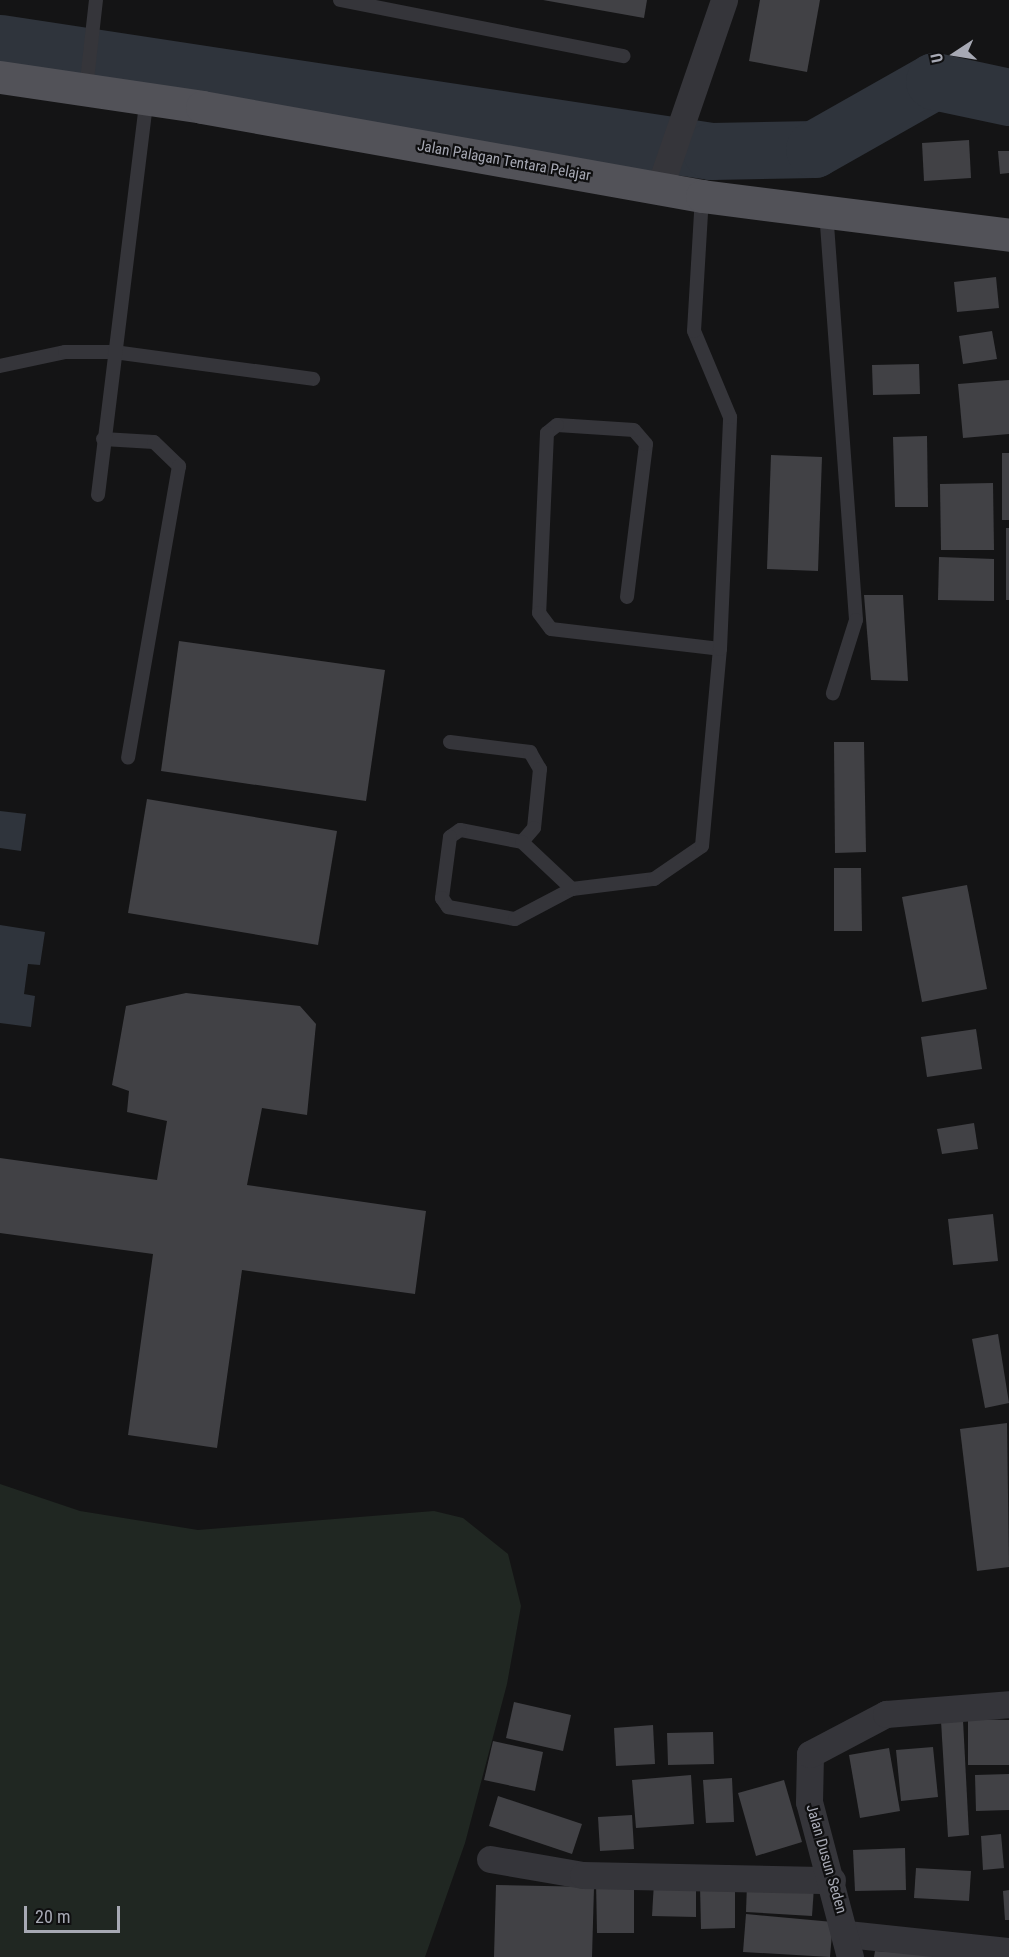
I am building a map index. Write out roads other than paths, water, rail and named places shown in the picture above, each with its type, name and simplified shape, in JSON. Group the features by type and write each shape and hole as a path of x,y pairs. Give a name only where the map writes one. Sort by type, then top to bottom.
{"main road":[{"name":"Jalan Palagan Tentara Pelajar","path":"0,77 87,80 147,99 664,175 702,196 1009,235"}],"street":[{"path":"664,175 683,110 723,0"},
{"name":"Jalan Dusun Seden","path":"848,1946 832,1880 809,1802 808,1760 816,1750 886,1714 1009,1704"},
{"path":"490,1859 583,1875 832,1880"},
{"path":"848,1946 1009,1951"}],"lane":[{"path":"87,80 96,0"},
{"path":"340,0 624,56"},
{"path":"98,495 103,439 147,99"},
{"path":"572,889 522,842 453,832 443,904 515,919 572,889 654,879 702,846 720,649 730,417 694,331 702,196"},
{"path":"825,211 856,620 833,693"},
{"path":"0,366 65,352 114,352 313,380"},
{"path":"627,597 646,444 634,430 557,425 548,433 539,613 551,629 720,649"},
{"path":"103,439 154,442 180,466 128,758"},
{"path":"450,742 530,752 540,769 534,828 522,842"}],"waterway":[{"path":"0,43 711,151 814,149 934,81 1009,97"}]}
